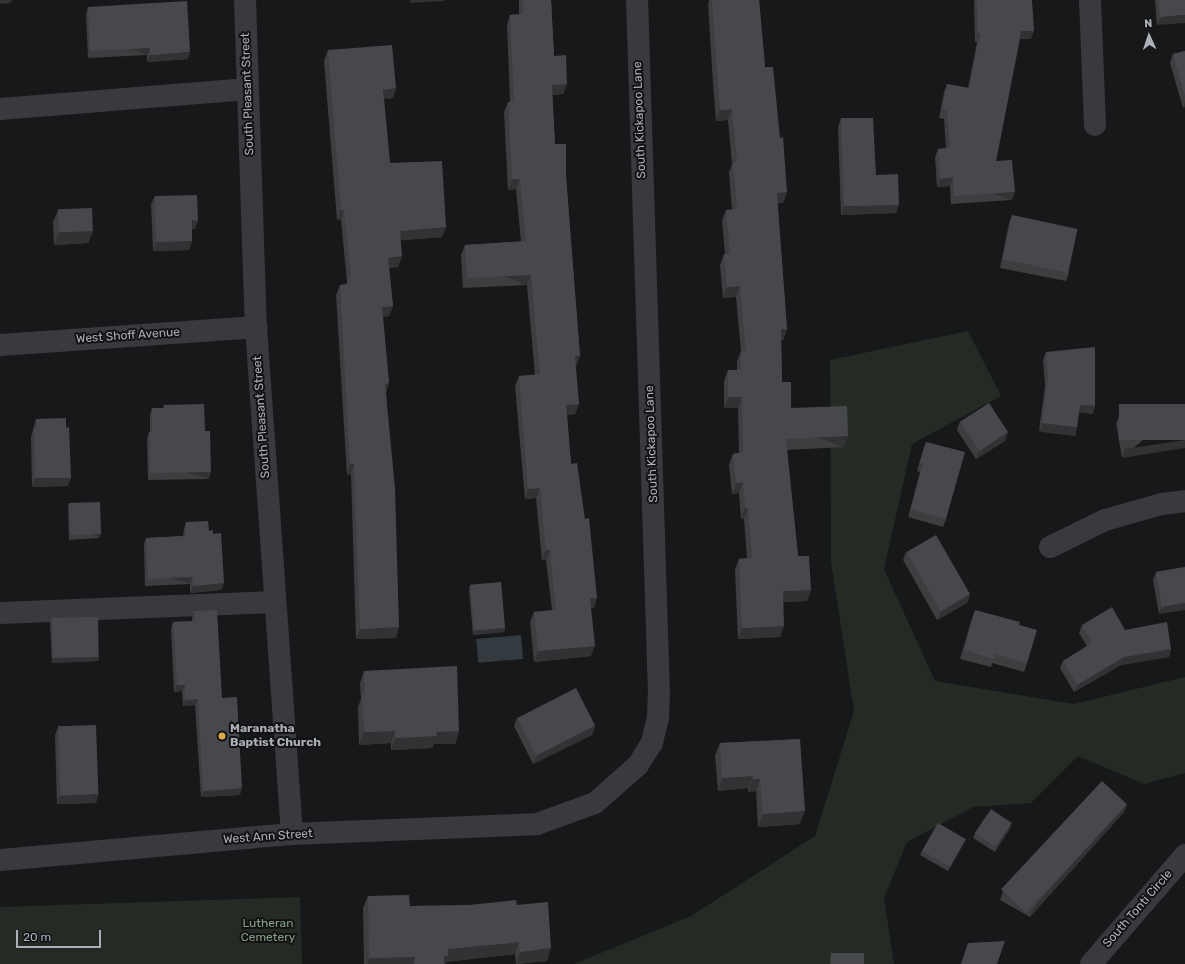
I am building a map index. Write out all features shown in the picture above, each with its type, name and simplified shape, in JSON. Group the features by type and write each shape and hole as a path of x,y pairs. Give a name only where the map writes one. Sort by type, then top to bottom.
{"street":[{"name":"South Pleasant Street","path":"245,0 256,327 292,834"},
{"name":"South Kickapoo Lane","path":"537,824 595,803 638,765 652,743 658,718 657,584 637,0"},
{"path":"1090,0 1095,125"},
{"path":"0,109 248,89"},
{"name":"West Shoff Avenue","path":"0,345 256,327"},
{"path":"1050,547 1105,520 1162,504 1185,501"},
{"path":"0,613 276,602"},
{"name":"West Ann Street","path":"0,860 292,834 537,824"},
{"name":"South Tonti Circle","path":"1091,964 1185,854"}],"green space":[{"path":"968,331 1001,396 912,444 884,569 935,681 1074,704 1185,677 1185,773 1144,784 1078,756 1031,803 973,807 907,842 884,898 894,964 574,964 691,916 815,836 854,711 831,562 830,360"},
{"name":"Lutheran Cemetery","path":"300,897 302,964 0,964 0,907"}],"shaded area":[{"path":"521,635 523,659 478,663 476,639"}],"building":[{"path":"523,0 551,0 554,56 566,55 567,84 552,85 555,144 566,144 566,177 580,356 575,356 579,404 566,405 571,464 577,463 585,519 589,518 597,598 590,598 595,646 538,651 534,612 556,610 550,550 546,550 540,488 528,489 519,376 540,374 531,275 467,278 465,245 526,241 520,179 512,179 508,102 514,102 510,15 523,14"},
{"path":"712,0 759,0 765,67 773,67 780,138 783,137 787,192 777,193 787,329 781,329 782,382 791,382 791,408 847,406 848,436 786,439 798,556 809,556 811,590 783,591 784,626 742,628 739,559 752,558 748,508 745,508 743,482 736,483 733,454 743,452 742,397 728,397 728,370 741,370 741,351 746,351 740,286 727,287 724,254 730,254 726,210 737,209 733,162 737,162 732,109 720,110"},
{"path":"977,0 1032,0 1034,31 1021,31 996,161 1012,160 1015,192 954,196 953,177 940,179 938,149 950,148 947,110 942,109 947,84 969,88 980,33 978,33"},
{"path":"1159,0 1185,0 1185,15 1160,17"},
{"path":"187,1 190,52 150,55 150,48 90,51 88,7"},
{"path":"392,45 396,88 383,90 390,163 442,161 446,227 400,231 402,256 388,258 393,306 382,307 389,383 385,384 395,488 399,627 360,629 354,464 350,464 340,285 348,284 348,278 351,277 344,210 341,210 328,50"},
{"path":"1185,51 1185,96 1173,54"},
{"path":"841,118 873,118 876,175 898,174 899,205 844,206"},
{"path":"197,195 198,221 192,220 192,241 156,242 155,196"},
{"path":"92,208 93,231 59,232 58,209"},
{"path":"1012,215 1078,229 1068,273 1003,259"},
{"path":"1095,347 1095,406 1080,405 1077,427 1042,423 1048,377 1046,352"},
{"path":"989,403 1008,432 980,451 960,422"},
{"path":"204,404 205,431 210,431 211,472 150,473 149,432 152,432 152,408 164,408 164,405"},
{"path":"1119,404 1185,404 1185,440 1119,440"},
{"path":"66,418 66,428 69,427 71,478 35,478 34,428 37,428 36,419"},
{"path":"926,442 965,452 946,519 911,509 923,464 920,463"},
{"path":"100,502 101,534 70,535 69,503"},
{"path":"208,521 209,531 213,530 213,534 221,533 224,583 193,586 192,577 148,579 146,538 185,536 186,522"},
{"path":"936,535 970,594 941,611 907,552"},
{"path":"1185,567 1185,603 1162,607 1156,572"},
{"path":"501,582 505,628 474,631 470,585"},
{"path":"1112,607 1125,630 1167,622 1171,649 1124,657 1077,685 1063,661 1092,643 1082,625"},
{"path":"217,610 222,698 237,697 242,788 203,791 198,699 185,700 185,685 177,685 173,622 195,621 194,611"},
{"path":"975,610 1020,622 1019,625 1037,630 1027,663 995,654 994,659 964,650"},
{"path":"98,617 99,657 53,658 52,618"},
{"path":"457,666 459,731 436,732 437,736 396,738 395,731 364,732 362,694 365,694 364,671"},
{"path":"576,688 595,725 536,755 517,718"},
{"path":"96,725 98,794 60,795 58,726"},
{"path":"800,739 805,811 763,814 760,779 753,779 753,776 722,778 720,743"},
{"path":"1102,781 1127,804 1026,912 1001,889"},
{"path":"991,809 1012,823 996,847 975,833"},
{"path":"938,823 966,839 950,867 922,851"},
{"path":"409,895 410,906 469,905 516,900 517,905 548,902 551,948 520,952 519,942 448,949 448,956 444,956 444,964 415,964 415,957 369,958 368,896"},
{"path":"1005,941 997,964 961,964 968,943"},
{"path":"831,953 864,953 864,964 831,964"}],"place":[{"name":"Maranatha Baptist Church","path":"222,736"}]}
